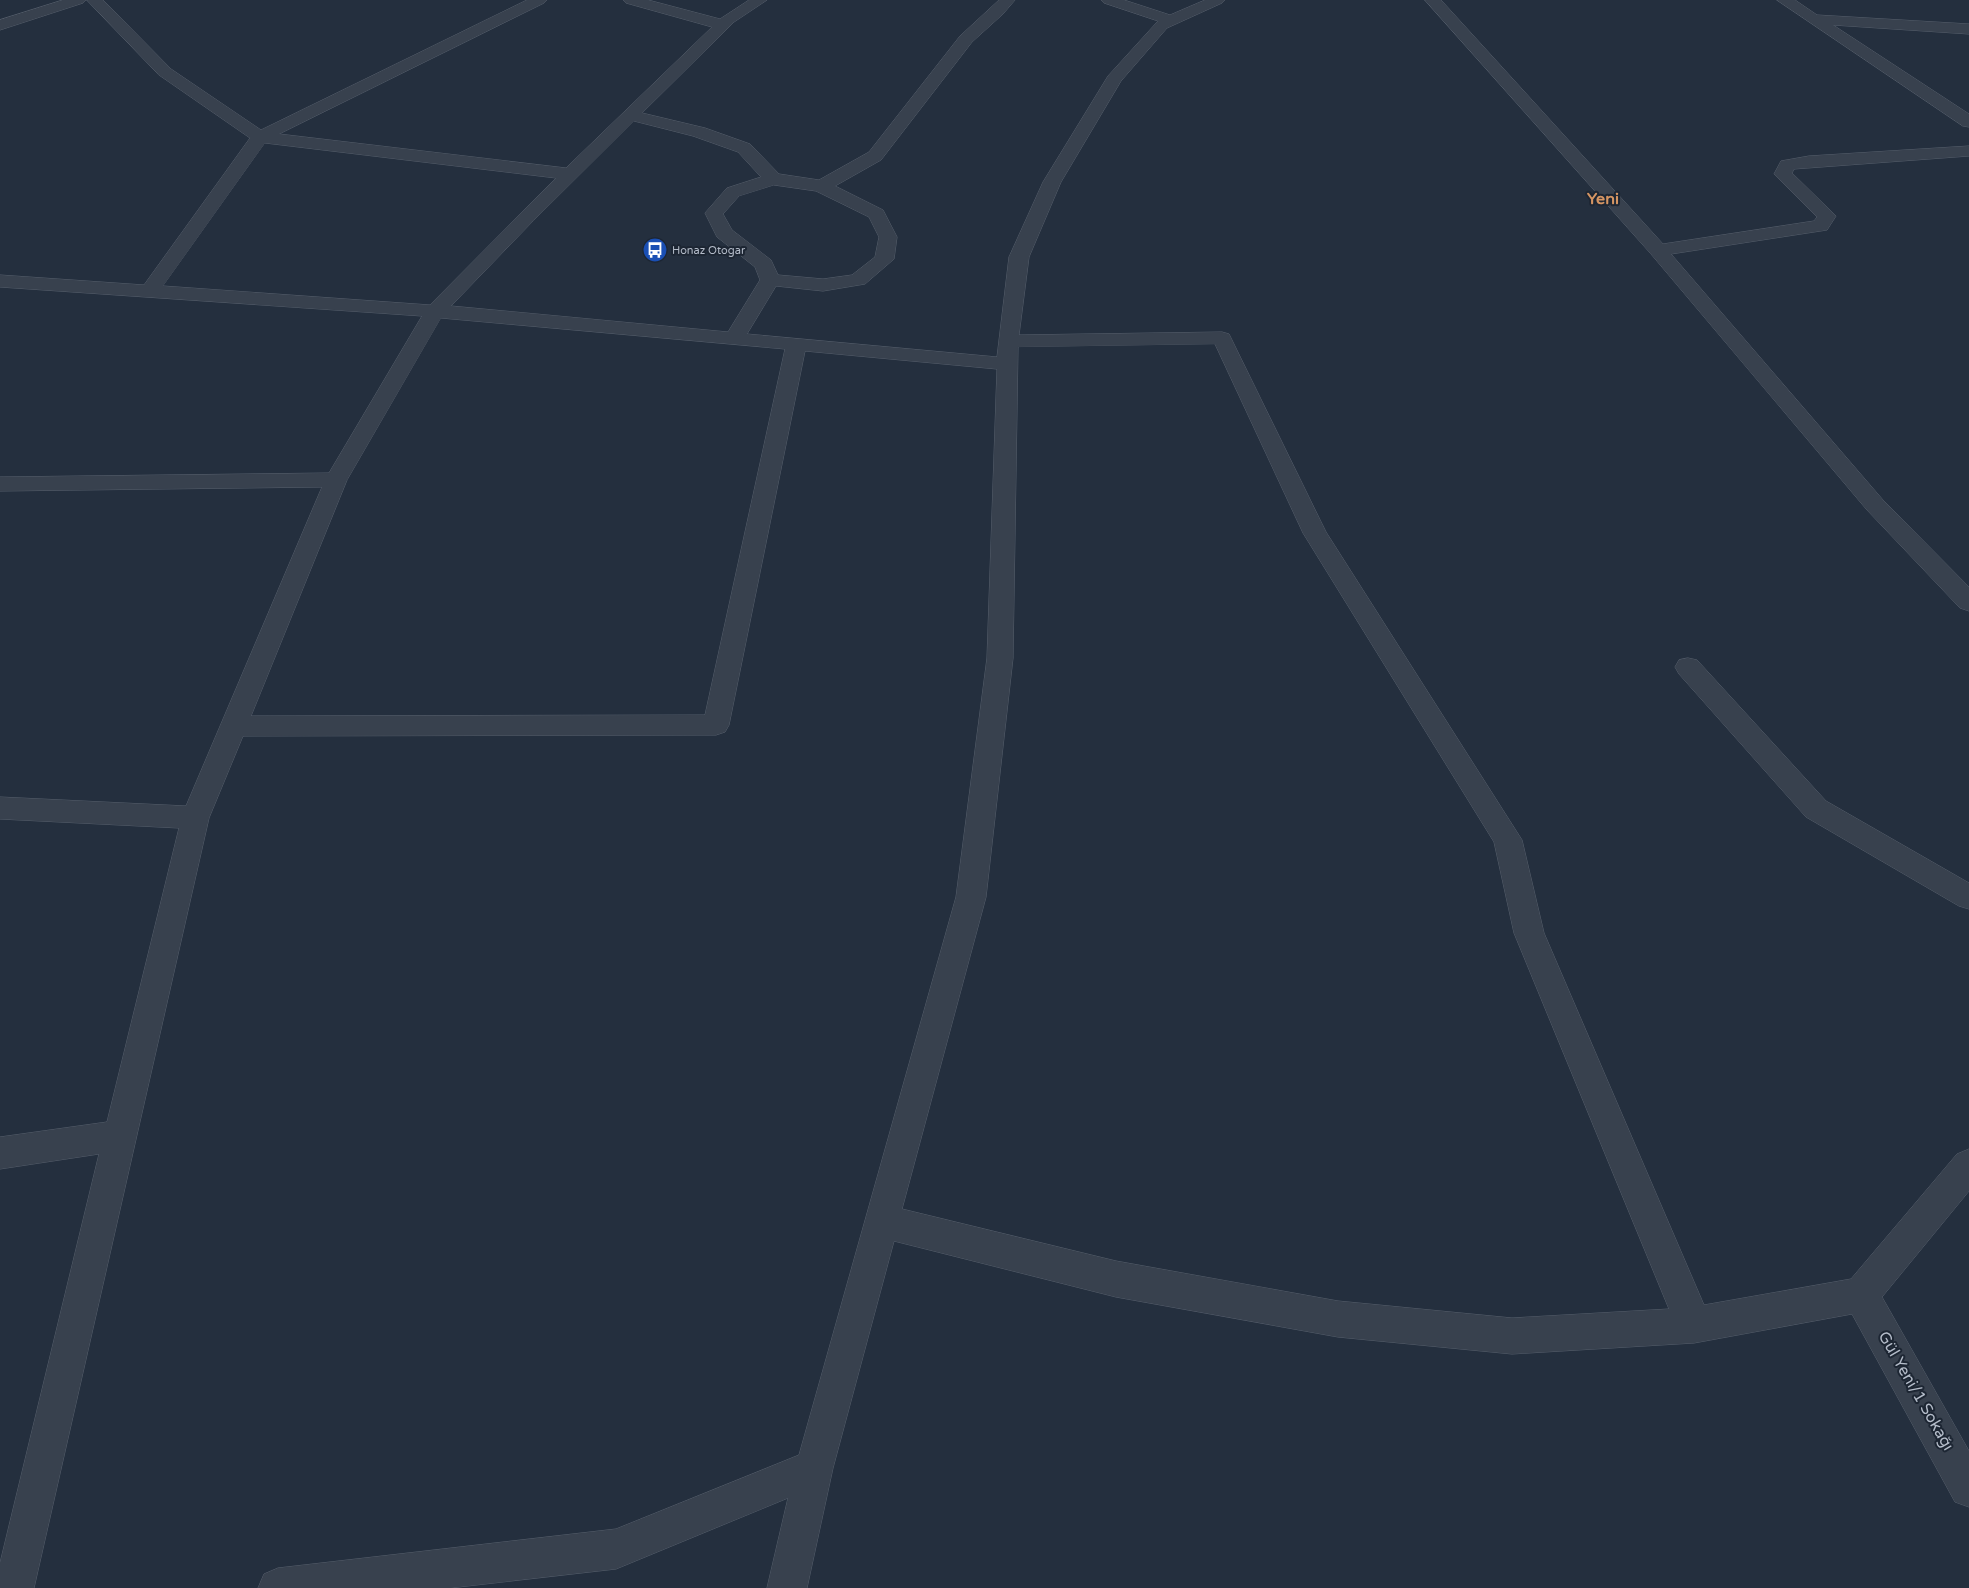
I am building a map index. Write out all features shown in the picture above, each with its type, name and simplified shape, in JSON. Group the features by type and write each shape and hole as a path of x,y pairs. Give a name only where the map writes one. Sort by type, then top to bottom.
{"street":[{"path":"0,25 78,0"},
{"path":"95,0 165,72 260,137 570,174"},
{"path":"150,291 260,137 539,0"},
{"path":"631,0 723,25"},
{"path":"14,1588 195,818 336,480 435,311 570,174 723,25 760,0"},
{"path":"821,186 850,172 875,156 966,38 998,11 1007,0"},
{"path":"1109,0 1172,20"},
{"path":"787,1588 814,1468 971,898 1000,658 1009,352 1019,257 1052,182 1114,79 1162,25 1217,0"},
{"path":"1433,0 1658,250 1875,505 1969,602"},
{"path":"1785,0 1969,122"},
{"path":"1813,19 1969,29"},
{"path":"631,115 698,132 744,148 773,180"},
{"path":"1658,250 1820,226 1827,216 1782,174 1787,164 1969,151"},
{"path":"773,180 821,186 876,214 888,237 884,259 858,280 823,285 770,280 764,264 724,233 714,213 733,192 773,180"},
{"path":"734,339 770,280"},
{"path":"0,281 435,311 796,344 1009,352 1222,338 1314,532 1508,840 1529,933 1694,1324"},
{"path":"233,726 716,725 796,344"},
{"path":"0,484 336,480"},
{"path":"1688,667 1816,809 1969,897"},
{"path":"0,808 195,818"},
{"path":"0,1153 120,1136"},
{"path":"882,1221 1116,1278 1338,1319 1512,1336 1694,1324 1861,1295 1969,1165"},
{"name":"Gül Yeni/1 Sokağı","path":"1861,1295 1969,1488"},
{"path":"278,1588 378,1582 616,1549 814,1468"}],"place":[{"name":"Honaz Otogar","path":"655,250"}],"district":[{"name":"Yeni","path":"1603,199"}]}
